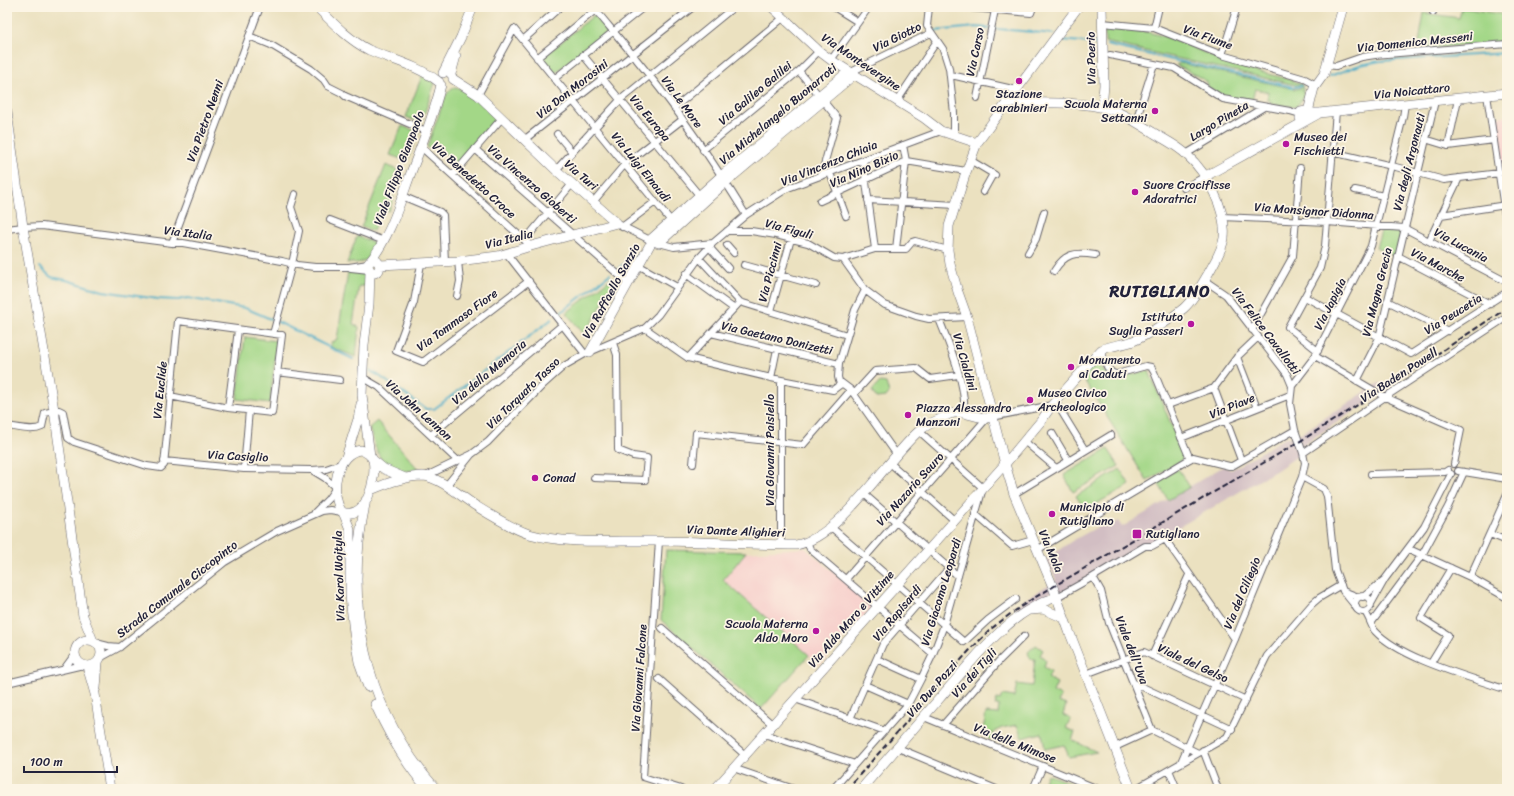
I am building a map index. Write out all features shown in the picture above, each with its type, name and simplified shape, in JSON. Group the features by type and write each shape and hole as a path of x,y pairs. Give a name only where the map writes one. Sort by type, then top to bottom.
{"street":[{"name":"Via Pietro Nenni","path":"172,243 260,7"},
{"path":"317,7 343,32 359,44 419,70 445,79 473,7"},
{"path":"478,95 514,29 523,40 560,7"},
{"path":"554,79 644,7"},
{"name":"Via Don Morosini","path":"524,140 693,7"},
{"path":"556,170 620,100 734,7"},
{"path":"834,7 858,22"},
{"path":"831,60 868,7"},
{"path":"929,7 927,26 930,33 943,49 951,75 954,136"},
{"path":"958,7 995,10 1007,9 1031,13 1033,7"},
{"name":"Via Mola","path":"1078,7 977,143 966,171 949,226 948,250 958,292 968,317 990,417 1014,494 1057,597 1131,789"},
{"name":"Via Poerio","path":"1102,7 1104,85 1102,108"},
{"path":"1154,28 1159,7"},
{"path":"1222,55 1237,7"},
{"path":"1184,188 1286,131 1304,115 1316,85 1323,77 1327,66 1343,7"},
{"path":"537,58 596,8"},
{"name":"Via Le More","path":"596,8 613,32 650,76 674,108 724,179 746,215"},
{"name":"Via Montevergine","path":"774,8 818,50 831,60 924,118 941,131 977,143"},
{"name":"Via Carso","path":"976,98 995,10"},
{"path":"674,108 783,18"},
{"name":"Via Fiume","path":"1102,23 1154,28 1222,55 1305,79 1316,85"},
{"name":"Via Giotto","path":"852,72 930,33"},
{"path":"249,36 271,45 311,69 324,80 328,86 345,96 426,131"},
{"name":"Via Luigi Einaudi","path":"523,40 671,221"},
{"path":"897,101 936,41"},
{"name":"Via Domenico Messeni","path":"1327,66 1336,66 1362,57 1375,55 1507,44"},
{"name":"Via Galileo Galilei","path":"703,150 800,71 818,50"},
{"name":"Via Europa","path":"583,55 700,195"},
{"name":"Largo Pineta","path":"1110,55 1174,68 1223,99 1290,111 1304,115"},
{"path":"1136,121 1154,64"},
{"path":"800,71 837,118 821,176"},
{"path":"654,241 724,179 852,72"},
{"path":"951,75 1017,90"},
{"name":"Viale Filippo Giampaolo","path":"371,458 362,395 362,378 364,345 374,267 421,147 445,79"},
{"name":"Via Turi","path":"445,79 478,95 556,170 619,225 654,241 674,247 711,245"},
{"name":"Via Noicattaro","path":"1304,115 1507,93"},
{"path":"1487,95 1505,205 1507,228"},
{"path":"1448,146 1458,99"},
{"name":"Via degli Argonauti","path":"1404,228 1435,101"},
{"path":"1006,103 1084,104 1116,112 1136,121 1186,154 1206,176 1219,205 1224,233 1223,243 1216,259 1192,300 1185,307 1144,336 1132,342 1107,347 1101,350 1110,372 1113,374 1146,366 1151,367 1190,459"},
{"name":"Via Japigia","path":"1292,386 1317,354 1371,246 1392,166 1405,104"},
{"name":"Largo Pineta","path":"1186,154 1264,107"},
{"path":"1336,111 1325,246 1320,268 1288,327 1317,354 1356,380 1385,397 1461,430 1454,464 1450,466 1450,472 1424,527 1409,549 1385,579 1369,609 1365,612"},
{"path":"7,112 23,227 54,410 83,616 80,643 75,654 64,669"},
{"path":"453,175 502,118"},
{"path":"593,202 625,164 682,120"},
{"name":"Via Vincenzo Chiaia","path":"711,245 724,241 726,231 746,215 788,188 941,131"},
{"path":"557,134 572,152"},
{"path":"1425,139 1448,146 1494,140"},
{"path":"896,249 906,161 903,146"},
{"name":"Via Benedetto Croce","path":"421,147 528,243"},
{"name":"Via Vincenzo Gioberti","path":"475,149 628,283"},
{"path":"1332,152 1444,180 1507,172"},
{"path":"863,160 875,249"},
{"path":"970,160 994,175 983,192"},
{"name":"Via Nino Bixio","path":"820,201 906,161 966,171"},
{"path":"1252,330 1293,256 1300,168"},
{"path":"830,173 846,216"},
{"path":"1429,241 1459,178"},
{"path":"654,241 671,221 700,195 724,179"},
{"path":"528,243 548,212 572,184"},
{"path":"1355,190 1384,196"},
{"path":"274,332 299,231 291,207 295,194"},
{"path":"402,196 440,212 443,215 445,262"},
{"path":"868,200 956,204"},
{"path":"619,225 655,202"},
{"path":"1441,215 1505,205"},
{"path":"1028,253 1036,239 1044,212"},
{"name":"Via Monsignor Didonna","path":"1222,217 1296,220 1404,228"},
{"path":"330,220 384,241"},
{"name":"Via Italia","path":"7,230 42,226 172,243 183,243 292,264 316,267 374,267 458,261 498,256 507,254 528,243 619,225"},
{"name":"Via Lucania","path":"1404,228 1507,282"},
{"name":"Via Magna Grecia","path":"1356,380 1379,338 1404,228"},
{"name":"Via Figuli","path":"726,231 751,231 776,235 808,243 834,258 843,259"},
{"name":"Via Piccinni","path":"771,311 791,239"},
{"name":"Via Raffaello Sanzio","path":"588,353 638,265 654,241"},
{"path":"724,241 734,253"},
{"path":"948,250 915,241 912,242 906,249 875,249 843,259 865,290 886,305 916,316 939,319 968,317"},
{"path":"711,245 728,268"},
{"name":"Via Torquato Tasso","path":"443,484 472,454 488,442 544,384 564,366 588,353 645,328 658,315 686,274 711,245"},
{"path":"507,254 562,325 588,353"},
{"path":"1054,271 1059,263 1066,257 1073,254 1095,255"},
{"name":"Via Marche","path":"1398,256 1490,304"},
{"path":"699,258 740,302 847,335"},
{"path":"457,296 460,281 458,261"},
{"name":"Via Tommaso Fiore","path":"421,264 414,302 396,350 423,362 528,281"},
{"path":"638,265 677,287"},
{"path":"744,265 816,285"},
{"path":"686,274 734,308"},
{"name":"Via Felice Cavallotti","path":"1204,280 1222,290 1287,374 1292,386 1290,404 1295,430"},
{"path":"865,290 855,310 847,335 839,364 838,377 841,384 852,392 896,455"},
{"name":"Via Peucetia","path":"1379,338 1411,354 1507,292"},
{"path":"1305,297 1379,338"},
{"path":"1388,301 1448,331"},
{"path":"688,358 740,302"},
{"name":"Via Baden Powell","path":"1303,453 1507,317"},
{"name":"Via Cialdini","path":"939,319 953,354 964,399 964,413"},
{"name":"Via Euclide","path":"164,462 178,321 238,330"},
{"name":"Via della Memoria","path":"431,435 562,325"},
{"path":"645,328 688,358 771,378 833,390 841,384"},
{"path":"170,396 228,408 272,413 282,335 274,332 238,330 228,408"},
{"name":"Via Gaetano Donizetti","path":"711,333 839,364"},
{"path":"1168,405 1214,388 1237,357 1258,337"},
{"path":"594,478 644,480 647,458 633,456 618,450 617,355 613,343"},
{"path":"771,378 777,349"},
{"name":"Via Aldo Moro e Vittime","path":"715,789 1005,464 1054,403 1101,350"},
{"path":"1237,357 1257,408"},
{"path":"693,464 696,433 803,445 852,392 875,371 916,368 930,379 958,376"},
{"path":"277,372 340,380"},
{"name":"Via John Lennon","path":"362,378 379,387 458,460"},
{"name":"Via Giovanni Paisiello","path":"781,380 781,545"},
{"path":"1214,388 1241,460"},
{"name":"Via Piave","path":"1182,438 1290,394"},
{"name":"Viale Filippo Giampaolo","path":"344,461 358,419 362,395"},
{"path":"990,417 1054,403 1084,450"},
{"path":"7,426 32,430 38,429 42,427 45,413 54,410"},
{"name":"Via Casiglio","path":"54,410 63,412 68,438 74,442 156,468 161,468 164,465 164,462 244,469 312,470 326,469 344,461"},
{"path":"244,469 249,410"},
{"name":"Via Dante Alighieri","path":"424,476 443,484 505,523 536,536 576,540 796,545 807,542 831,527 864,493 896,455 919,431 954,413 964,413 976,417 990,417"},
{"name":"Via Nazario Sauro","path":"846,579 951,459 990,417"},
{"path":"1037,550 1193,457 1230,466 1295,430"},
{"name":"Via del Ciliegio","path":"1181,762 1235,639 1302,477 1305,463 1295,430"},
{"path":"919,431 983,488"},
{"path":"1052,433 1068,460"},
{"path":"1014,494 1111,434"},
{"path":"1024,441 1056,468"},
{"path":"371,458 373,473 371,490 366,500 362,507 356,512 343,512 336,501 335,488 338,473 350,453 361,450 366,452 384,469 405,478"},
{"name":"Via Torquato Tasso","path":"424,476 449,466 472,454"},
{"path":"890,463 954,520"},
{"path":"1454,464 1458,466 1461,471"},
{"path":"443,484 449,466"},
{"path":"312,470 325,478 335,488"},
{"path":"1372,622 1422,555 1448,507 1461,471"},
{"path":"1371,474 1450,472 1455,474 1461,471 1507,479"},
{"path":"371,490 405,478 424,476"},
{"path":"1302,477 1324,489 1335,570 1342,588 1356,607 1360,611 1365,612 1372,622 1373,630 1387,641 1420,659 1507,690"},
{"name":"Strada Comunale Ciccopinto","path":"311,516 324,504 335,488"},
{"name":"Via Giacomo Leopardi","path":"833,789 908,704 921,679 933,654 944,625 983,488"},
{"path":"864,493 958,576"},
{"path":"1470,577 1507,495"},
{"name":"Via Karol Wojtyla","path":"366,500 360,532 358,613 366,660 380,702 390,722 413,760 436,789"},
{"name":"Strada Comunale Ciccopinto","path":"99,660 120,647 225,562 277,531 311,516 326,510 343,512"},
{"name":"Via Karol Wojtyla","path":"343,512 350,529 350,596 354,633 360,662 374,700 394,743 416,776 428,789"},
{"path":"975,514 1012,546 1033,540"},
{"path":"831,527 896,585 964,642 988,620 1016,599"},
{"path":"1490,534 1507,541"},
{"path":"1057,597 1146,546 1152,546 1165,538 1189,575 1235,639"},
{"name":"Via Giovanni Falcone","path":"659,541 643,777 681,789"},
{"path":"807,542 810,549 933,654"},
{"path":"1409,549 1470,577 1507,597"},
{"name":"Via Rapisardi","path":"850,719 883,644 949,568"},
{"path":"1431,663 1448,635 1421,618 1451,568"},
{"path":"1152,656 1189,575"},
{"name":"Viale dell'Uva","path":"1093,577 1101,591 1109,623 1152,730"},
{"path":"1356,607 1357,600 1385,579"},
{"path":"1342,588 1356,596 1368,598 1371,604"},
{"path":"1134,789 1227,737 1267,656 1312,604 1319,598 1342,588"},
{"name":"Via Due Pozzi","path":"861,789 987,644 1016,619 1037,605 1057,597"},
{"path":"1028,611 1043,609 1064,618"},
{"path":"83,616 95,642 101,650 95,694"},
{"path":"662,628 773,725"},
{"name":"Via dei Tigli","path":"943,725 999,661 1024,636"},
{"path":"80,643 89,640 108,646 120,647"},
{"name":"Viale del Gelso","path":"1086,674 1144,652 1246,700"},
{"path":"75,654 76,659 85,665 95,694 110,789"},
{"path":"876,659 921,679"},
{"path":"7,684 64,669 85,665 91,666 99,660"},
{"path":"659,679 745,755"},
{"path":"1134,683 1232,729"},
{"path":"865,685 908,704"},
{"path":"795,699 885,731"},
{"name":"Via delle Mimose","path":"924,717 1098,789"},
{"path":"1114,747 1152,730 1188,748 1200,752 1218,789"},
{"path":"764,734 855,764"},
{"path":"898,748 996,789"},
{"path":"1033,789 1043,766"},
{"path":"733,768 794,789"},
{"path":"1169,770 1177,789"}],"shaded area":[{"path":"1507,116 1507,168 1502,169 1494,117"},
{"path":"1379,383 1389,389 1296,449 1299,455 1277,470 1155,541 1151,543 1147,542 1066,590 1060,592 1058,588 1025,609 1014,610 1019,603 1056,580 1047,558 1072,541 1108,521 1111,525 1118,521 1122,527 1224,466 1231,470 1283,439 1303,432"},
{"name":"Scuola Materna Aldo Moro","path":"805,548 873,606 820,665 723,580 746,552"}],"green space":[{"path":"1462,8 1507,15 1507,42 1418,49 1424,13 1459,18"},
{"path":"594,15 608,32 555,73 543,57"},
{"path":"1105,26 1147,32 1171,38 1219,59 1245,68 1291,80 1302,84 1304,97 1296,107 1270,104 1271,101 1267,100 1268,92 1255,89 1252,101 1225,97 1208,87 1207,82 1176,65 1180,63 1295,89 1301,88 1300,85 1105,42"},
{"path":"422,76 435,83 421,123 406,117"},
{"path":"452,88 471,94 496,118 452,169 450,168 451,159 433,143 430,150 427,147 446,95"},
{"path":"402,126 419,132 407,161 390,155"},
{"path":"386,165 398,170 388,194 394,197 389,211 383,209 373,231 361,227"},
{"path":"1381,231 1401,232 1395,257 1376,247"},
{"path":"357,236 375,243 366,260 359,263 347,263"},
{"path":"348,272 364,273 366,278 365,286 359,286 353,324 359,327 356,357 331,347 331,343 337,339"},
{"path":"613,277 616,280 585,335 566,313"},
{"path":"245,337 277,341 270,403 237,399"},
{"path":"1096,360 1109,378 1149,371 1185,458 1147,481 1081,375"},
{"path":"880,382 886,383 889,393 886,397 876,398 872,391"},
{"path":"377,421 419,470 393,470 387,466 379,455 369,428"},
{"path":"1108,449 1119,466 1073,492 1064,475"},
{"path":"1120,469 1130,485 1085,510 1076,496"},
{"path":"1178,469 1190,487 1168,500 1157,481"},
{"path":"666,550 746,552 723,580 809,655 761,709 661,620"},
{"path":"1036,645 1043,650 1040,655 1046,660 1044,667 1051,671 1048,678 1057,683 1053,692 1061,696 1058,702 1066,705 1063,715 1071,719 1066,728 1075,732 1072,740 1097,752 1069,757 1064,745 1045,749 1042,733 1022,738 1017,725 1002,728 993,732 994,741 982,735 986,713 998,714 999,705 995,705 997,699 1000,700 1002,695 1014,697 1017,684 1032,686 1035,659 1030,659 1028,652"},
{"path":"1047,774 1085,789 1041,789"}],"waterway":[{"path":"934,31 976,27 1054,34"},
{"path":"1062,40 1100,44"},
{"path":"1107,45 1293,87 1301,86"},
{"path":"1330,76 1360,65 1380,61 1507,53"},
{"path":"618,269 634,256"},
{"path":"40,267 51,277 103,291 158,299 178,300 187,298 245,308 280,323 353,359"},
{"path":"560,313 610,274"},
{"path":"370,371 426,409 434,409 552,319"}],"railway":[{"path":"847,789 969,651 991,629 1009,615 1029,601 1299,442 1507,308"}],"place":[{"name":"Stazione carabinieri","path":"1019,81"},
{"name":"Scuola Materna Settanni","path":"1155,111"},
{"name":"Museo dei Fischietti","path":"1286,144"},
{"name":"Suore Crocifisse Adoratrici","path":"1135,192"},
{"name":"Istituto Suglia Passeri","path":"1191,324"},
{"name":"Monumento ai Caduti","path":"1071,367"},
{"name":"Museo Civico Archeologico","path":"1030,400"},
{"name":"Piazza Alessandro Manzoni","path":"908,415"},
{"name":"Conad","path":"535,478"},
{"name":"Municipio di Rutigliano","path":"1052,514"},
{"name":"Rutigliano","path":"1137,534"},
{"name":"Scuola Materna Aldo Moro","path":"816,631"}],"district":[{"name":"RUTIGLIANO","path":"1160,291"}]}
